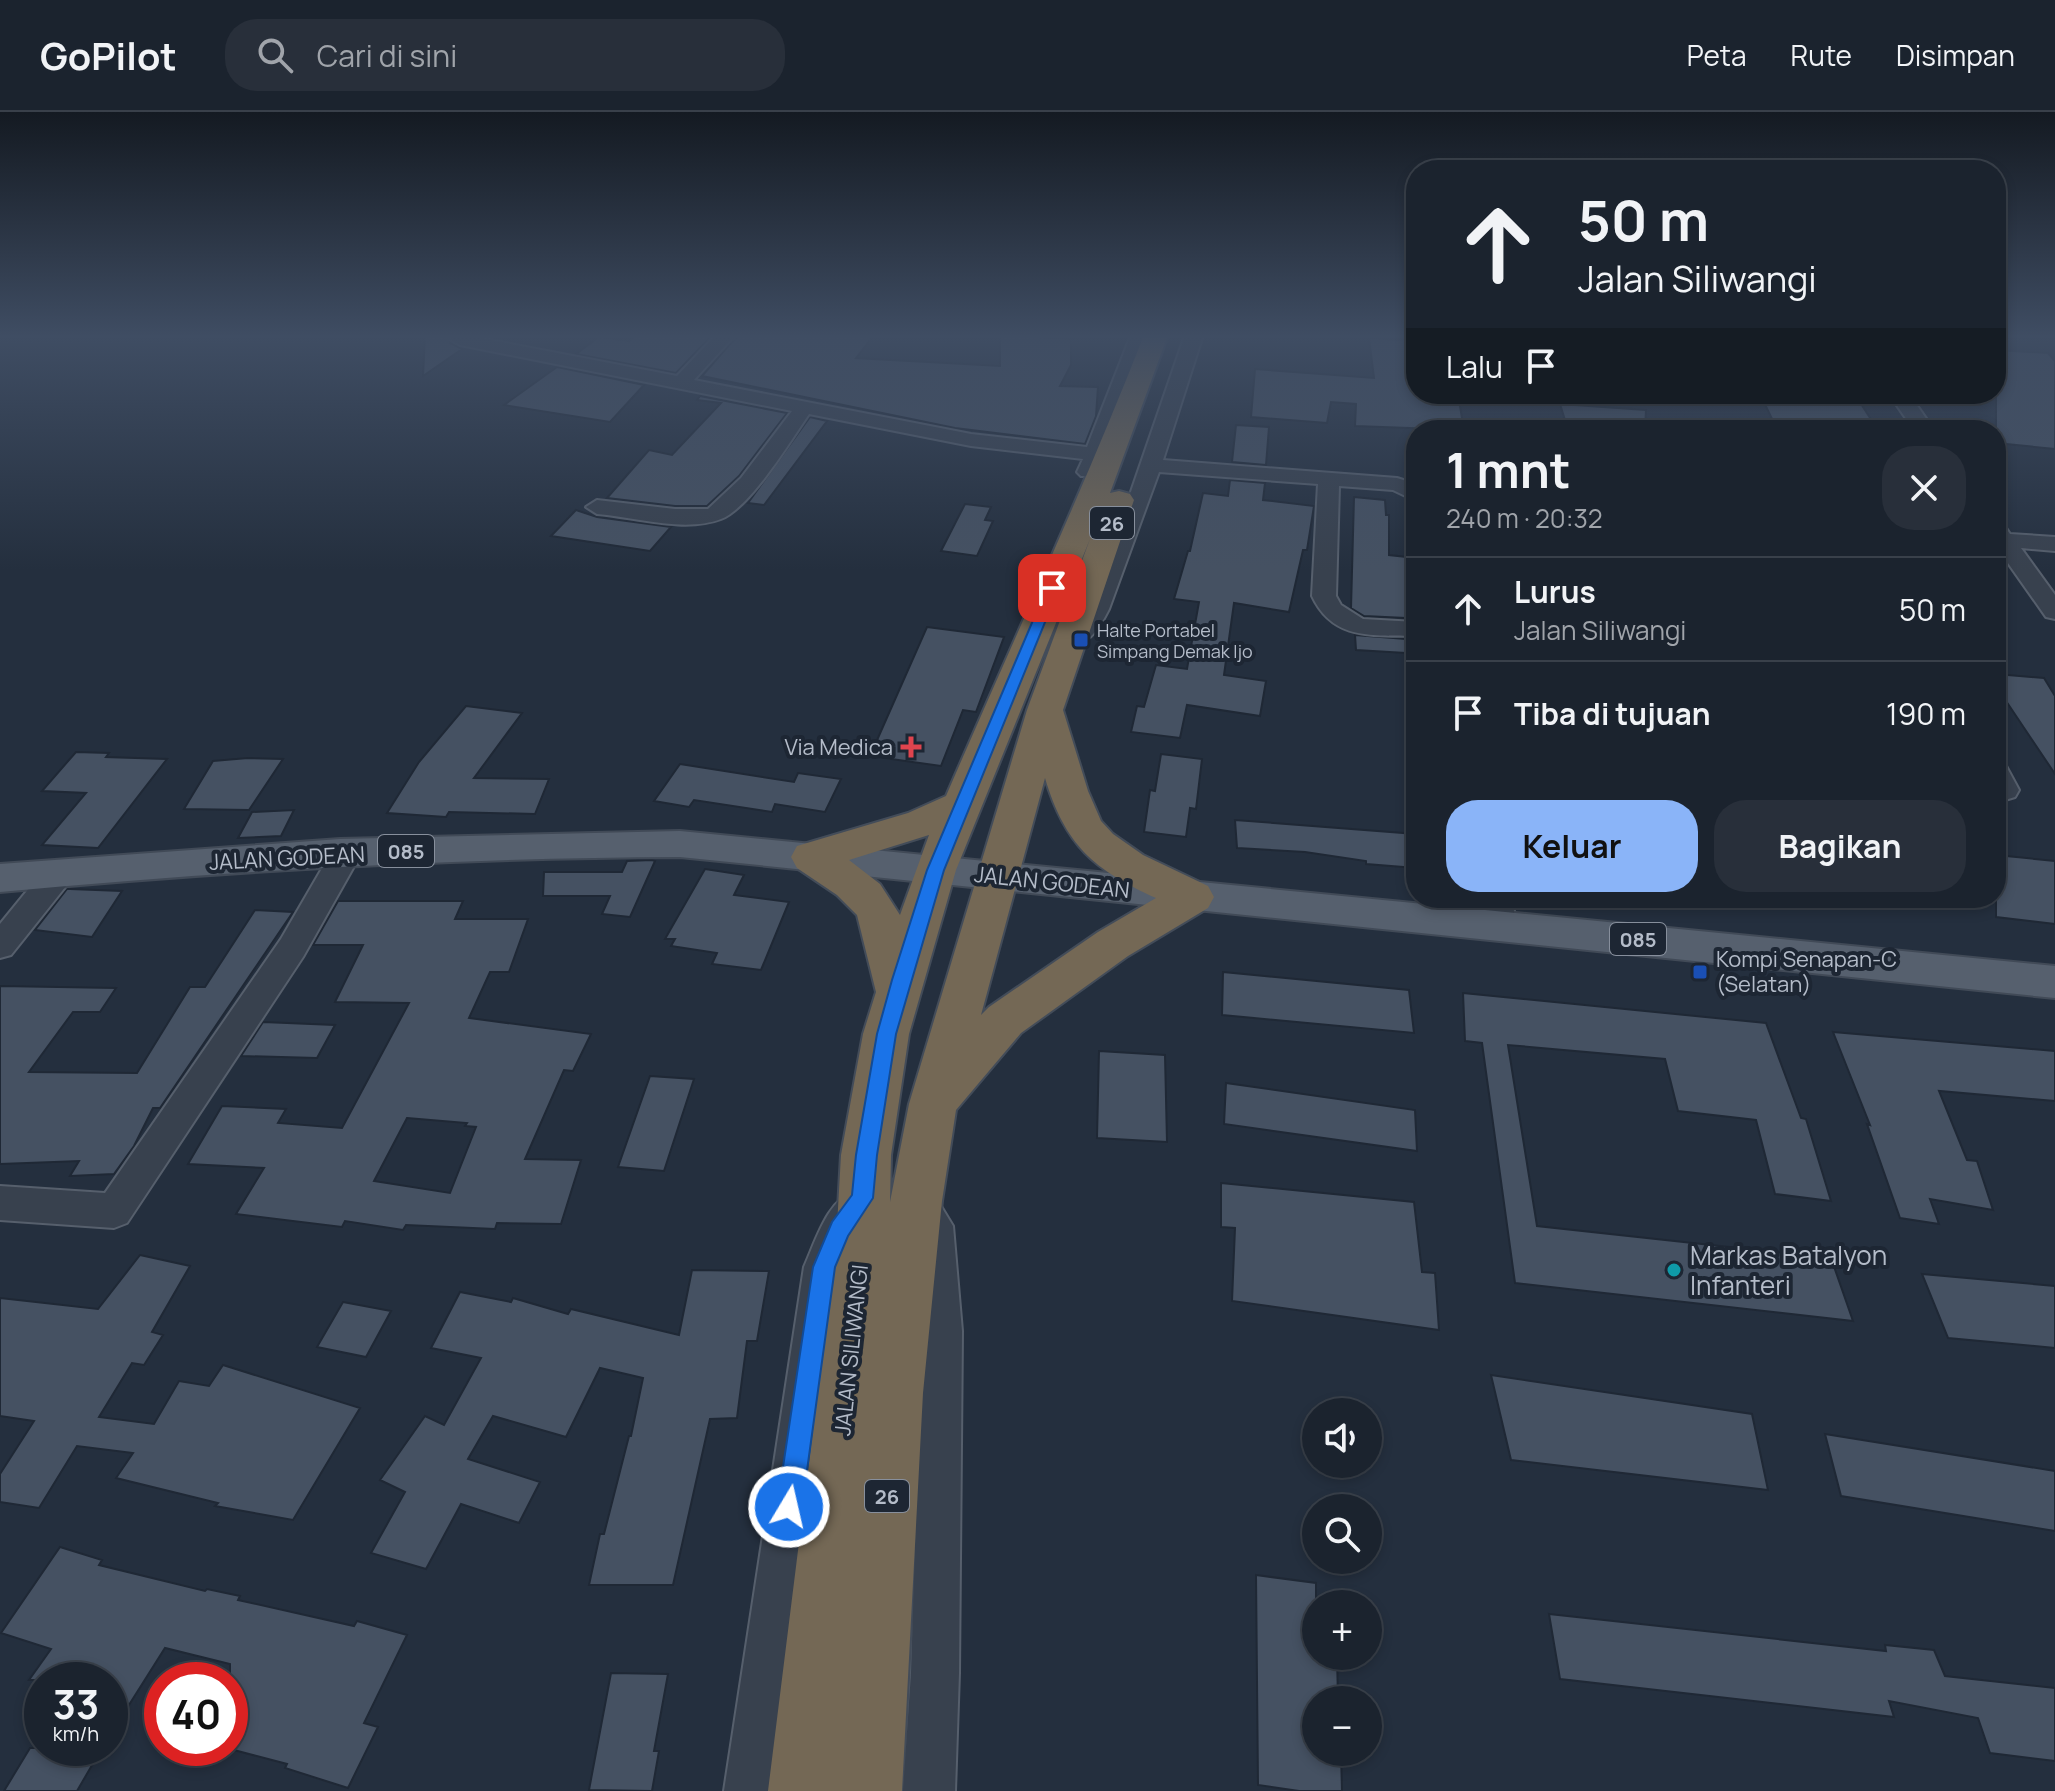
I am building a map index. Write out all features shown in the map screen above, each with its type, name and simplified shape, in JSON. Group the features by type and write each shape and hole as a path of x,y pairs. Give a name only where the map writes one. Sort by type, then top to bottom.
{"highway":[{"name":"JALAN SILIWANGI","path":"867,1791 894,1393 889,1200 879,1079 896,997 935,870 1127,413"},
{"name":"JALAN SILIWANGI","path":"803,1791 863,1226 889,1200 933,1104 1045,710 1150,413"},
{"path":"1045,710 1079,819 1097,841 1129,869 1193,897"},
{"path":"812,857 922,823 962,805"},
{"path":"812,857 859,886 875,904 885,925 896,997"},
{"path":"933,1104 1005,1020 1113,944 1193,897"}],"main road":[{"name":"JALAN GODEAN","path":"0,878 346,854 578,843 680,844 1193,897 1406,907"},
{"name":"JALAN GODEAN","path":"1433,908 1498,911 2055,982"}],"street":[{"path":"597,507 701,516 719,512 736,496 800,413"},
{"path":"832,413 971,440 1097,454"},
{"path":"1034,638 1027,625 1112,413"},
{"path":"1069,639 1086,630 1097,609 1168,413"},
{"path":"1151,465 1397,484 1406,488"},
{"path":"1329,480 1324,596 1328,608 1334,617 1352,625 1406,628"},
{"path":"2006,536 2055,544"},
{"path":"2006,543 2055,612"},
{"path":"2006,570 2026,571"},
{"path":"0,1203 114,1211 292,948 331,885 346,854"},
{"path":"0,946 59,873"},
{"path":"750,1791 824,1267 840,1229 889,1200 934,1226 942,1331 935,1673 929,1791"}],"building":[{"path":"556,413 618,413 610,422"},
{"path":"711,413 787,413 739,476 707,506 675,506 607,498 649,450 672,455"},
{"path":"884,413 1096,413 1085,444 955,428"},
{"path":"1251,413 1329,413 1327,423 1251,417"},
{"path":"1356,413 1461,413 1462,420 1406,420 1406,428 1355,426"},
{"path":"1563,413 1646,413 1646,420 1565,420"},
{"path":"1769,413 1867,413 1871,420 1773,420"},
{"path":"1996,413 2055,413 2055,449 2006,444 2006,420 1996,420"},
{"path":"810,417 827,421 764,505 748,503"},
{"path":"1236,425 1269,427 1266,465 1232,462"},
{"path":"1230,480 1265,483 1263,500 1314,506 1307,550 1303,550 1289,612 1234,603 1224,675 1266,681 1260,716 1187,705 1180,738 1131,732 1137,706 1144,707 1156,665 1187,669 1199,602 1174,599 1190,551 1203,493 1228,496"},
{"path":"1354,497 1385,500 1386,515 1389,515 1389,555 1406,557 1406,618 1364,616 1351,608"},
{"path":"965,504 991,507 985,520 993,521 977,556 941,551"},
{"path":"576,510 597,517 671,527 650,551 551,536"},
{"path":"927,627 1004,637 976,712 963,710 941,766 870,756"},
{"path":"1355,635 1406,639 1406,653 1356,650"},
{"path":"2006,675 2044,678 2055,696 2055,774 2006,701"},
{"path":"466,706 522,713 474,778 549,779 535,814 449,812 446,817 387,813 419,762"},
{"path":"76,752 109,753 106,757 167,759 98,848 42,845 86,793 42,791"},
{"path":"1161,754 1202,759 1196,809 1190,808 1186,837 1144,832 1150,790 1155,791"},
{"path":"283,759 249,810 184,809 213,761"},
{"path":"680,764 794,782 798,773 841,779 825,812 775,804 772,812 694,800 689,807 654,801"},
{"path":"294,810 281,836 238,838 252,812"},
{"path":"1235,820 1406,833 1406,867 1366,864 1366,861 1305,852 1237,848"},
{"path":"2006,856 2055,861 2055,924 1996,917 1996,908 2006,908"},
{"path":"627,861 655,861 630,917 602,914 610,896 543,896 544,872 622,872"},
{"path":"705,869 744,875 734,895 789,902 761,970 712,964 717,953 671,946 675,939 665,939"},
{"path":"67,889 122,891 92,937 35,930"},
{"path":"338,901 463,901 455,919 528,919 509,972 490,972 469,1018 591,1034 573,1071 564,1070 525,1159 581,1160 561,1224 497,1223 495,1229 406,1225 403,1230 345,1221 342,1227 236,1214 264,1168 188,1164 222,1106 286,1109 278,1123 342,1128 409,1003 335,1002 363,945 313,945","holes":["407,1118 467,1123 465,1126 476,1127 450,1193 374,1181"]},
{"path":"255,910 293,912 160,1108 153,1108 134,1146 114,1174 70,1176 79,1161 0,1164 0,986 116,988 100,1012 73,1012 29,1072 137,1073 190,987 205,987"},
{"path":"1223,972 1409,990 1414,1033 1222,1015"},
{"path":"1463,993 1766,1023 1801,1118 1806,1119 1831,1201 1775,1194 1756,1120 1678,1111 1665,1059 1508,1045 1537,1226 1831,1258 1853,1321 1515,1283 1482,1043 1465,1041"},
{"path":"263,1022 335,1025 317,1058 241,1056"},
{"path":"1833,1032 2055,1051 2055,1101 1939,1091 1967,1160 1977,1161 1993,1210 1930,1199 1939,1224 1900,1218 1867,1124 1870,1125"},
{"path":"1099,1051 1165,1055 1167,1142 1097,1138"},
{"path":"650,1076 694,1079 664,1171 618,1167"},
{"path":"1226,1083 1415,1110 1417,1151 1224,1124"},
{"path":"1221,1183 1414,1202 1422,1272 1435,1273 1439,1330 1232,1301 1235,1228 1221,1227"},
{"path":"140,1255 190,1266 152,1332 163,1335 144,1365 132,1363 99,1417 154,1424 179,1381 209,1386 223,1365 360,1408 293,1520 215,1506 218,1503 116,1478 133,1453 77,1446 39,1508 0,1502 0,1474 34,1421 0,1416 0,1298 98,1309"},
{"path":"692,1270 769,1271 757,1341 747,1341 737,1418 710,1419 673,1585 589,1585 600,1534 604,1534 631,1436 643,1378 600,1368 566,1437 493,1416 468,1459 540,1482 519,1523 461,1504 426,1569 371,1553 405,1492 380,1480 425,1416 444,1425 481,1358 431,1348 460,1292 511,1302 513,1298 568,1314 571,1309 679,1335"},
{"path":"1922,1274 2055,1286 2055,1348 1948,1338"},
{"path":"343,1302 391,1311 366,1357 317,1347"},
{"path":"1491,1375 1752,1414 1768,1490 1511,1460"},
{"path":"1825,1434 2055,1471 2055,1531 1841,1496"},
{"path":"60,1547 102,1560 99,1565 205,1591 240,1596 238,1600 354,1626 357,1621 407,1635 364,1723 378,1727 348,1788 285,1768 287,1764 248,1754 248,1662 222,1662 165,1648 156,1662 144,1662 144,1681 128,1707 128,1662 42,1662 51,1649 1,1633"},
{"path":"1256,1575 1316,1583 1316,1590 1302,1590 1302,1670 1337,1670 1338,1686 1302,1686 1302,1766 1341,1766 1342,1791 1299,1791 1258,1785"},
{"path":"1549,1614 1886,1651 1885,1645 1934,1650 1945,1676 2055,1688 2055,1761 1990,1753 1978,1718 1889,1701 1894,1717 1560,1679"},
{"path":"611,1673 668,1674 654,1751 659,1751 652,1791 589,1790"},
{"path":"24,1758 24,1766 92,1766 77,1791 4,1791"}],"place":[{"name":"Halte Portabel Simpang Demak Ijo","path":"1081,640"},
{"name":"Via Medica","path":"911,747"},
{"name":"Kompi Senapan-C (Selatan)","path":"1700,972"},
{"name":"Markas Batalyon Infanteri","path":"1674,1270"}],"route":[{"path":"789,1507 824,1267 840,1229 863,1198 866,1155 886,1034 901,980 935,870 1034,638 1052,588"}]}
